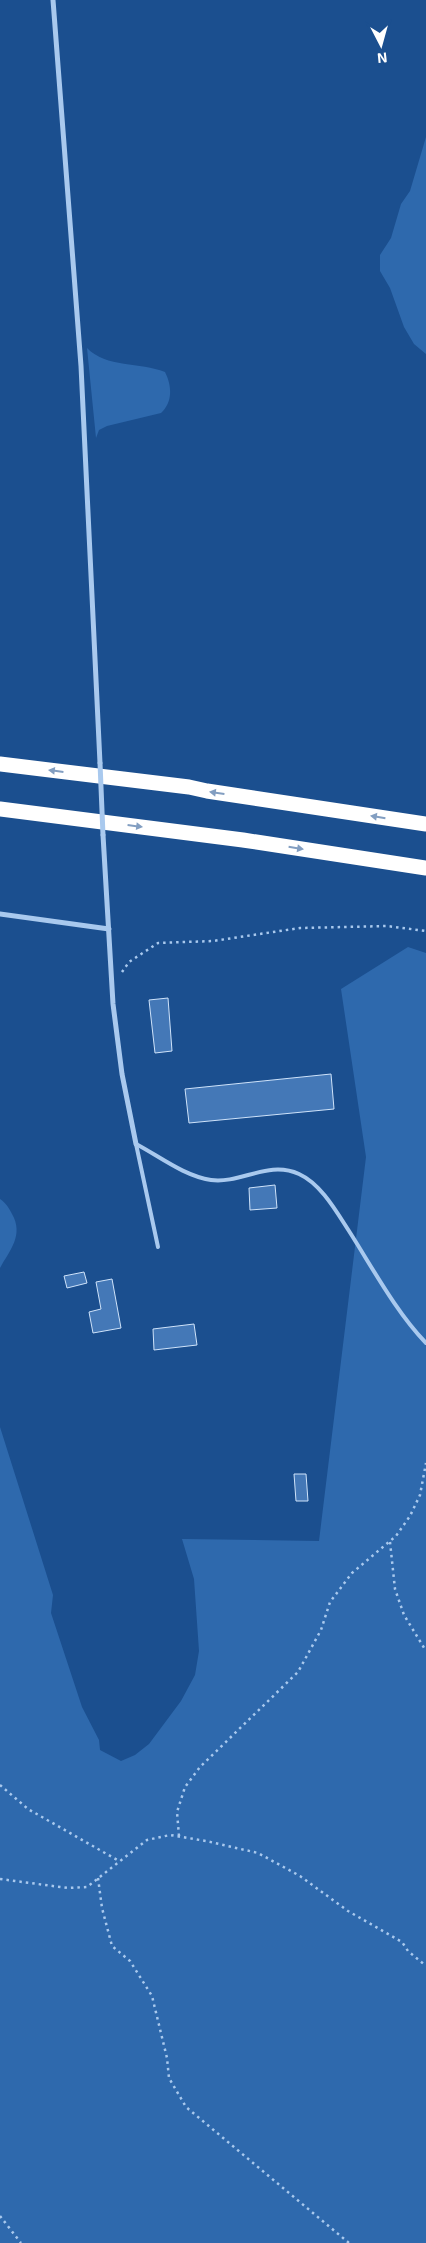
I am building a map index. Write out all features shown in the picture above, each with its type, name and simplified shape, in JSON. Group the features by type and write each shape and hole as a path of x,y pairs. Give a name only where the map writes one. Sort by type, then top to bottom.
{"highway":[{"path":"0,764 189,787 426,824"},
{"path":"0,808 243,840 426,868"}],"street":[{"path":"53,0 81,366 112,986 122,1074 136,1144"},
{"path":"0,914 109,929"}],"lane":[{"path":"136,1144 158,1247"},
{"path":"136,1144 191,1174 210,1180 224,1180 258,1171 276,1169 290,1170 302,1175 316,1186 335,1210 402,1312 426,1343"}],"path":[{"path":"112,986 129,962 158,943 213,941 300,928 387,926 426,932"},
{"path":"178,1836 177,1812 185,1787 200,1766 298,1672 321,1630 330,1602 352,1573 390,1542 410,1516 420,1495 426,1463"},
{"path":"390,1542 395,1589 404,1616 426,1651"},
{"path":"0,1785 28,1809 119,1861"},
{"path":"0,1879 68,1888 87,1887 148,1840 170,1834 258,1853 300,1876 348,1911 402,1942 408,1951 426,1966"},
{"path":"98,1878 102,1908 112,1946 130,1960 152,1996 168,2058 169,2078 186,2106 348,2243"},
{"path":"0,2216 20,2243"}],"shaded area":[{"path":"426,137 426,354 414,344 404,327 390,288 380,271 380,255 391,238 401,204 410,191"},
{"path":"87,348 104,359 113,362 165,372 170,394 165,409 161,413 107,426 99,430 96,438"},
{"path":"408,947 426,953 426,2243 0,2243 0,1427 53,1595 51,1613 82,1707 99,1740 100,1750 121,1761 135,1755 149,1744 181,1701 195,1675 199,1651 194,1579 182,1539 319,1541 366,1157 341,989"},
{"path":"0,1199 10,1210 17,1229 11,1249 0,1268"}],"building":[{"path":"168,998 172,1051 155,1053 149,1000"},
{"path":"331,1074 334,1109 189,1123 185,1089"},
{"path":"275,1185 277,1208 250,1210 249,1188"},
{"path":"84,1272 87,1283 67,1288 64,1276"},
{"path":"112,1279 121,1328 93,1333 89,1312 101,1309 96,1282"},
{"path":"194,1324 197,1345 154,1350 153,1329"},
{"path":"294,1474 306,1474 308,1501 296,1501"}]}
